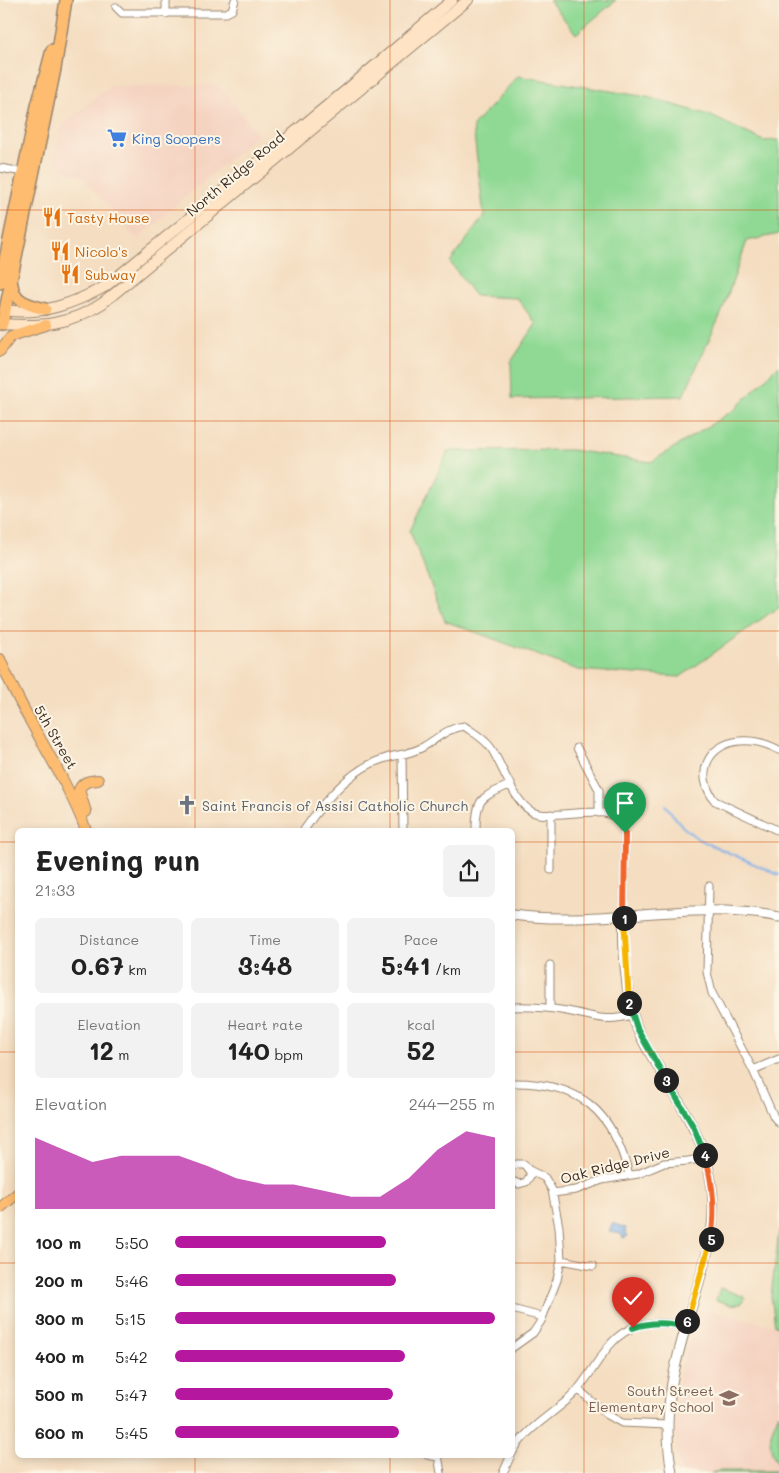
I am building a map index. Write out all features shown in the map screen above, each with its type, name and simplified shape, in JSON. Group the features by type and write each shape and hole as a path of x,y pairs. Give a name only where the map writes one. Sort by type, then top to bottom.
{"highway":[{"path":"1,327 6,269 23,172 37,106 65,0"},
{"path":"0,283 6,269 54,76 65,0"},
{"path":"6,269 15,297 22,302 45,309"}],"main road":[{"name":"North Ridge Road","path":"2,310 25,311 45,309 72,303 90,295 122,275 361,78 452,0"},
{"name":"North Ridge Road","path":"1,327 46,325 74,319 108,299 468,0"},
{"path":"0,351 11,336 46,325"},
{"name":"5th Street","path":"0,659 20,704 68,788 87,828"},
{"path":"88,828 88,817 79,790 81,784 98,780"},
{"path":"0,1208 15,1196"}],"street":[{"path":"166,0 166,14"},
{"path":"116,7 122,13 226,13 232,10 235,0"},
{"path":"0,168 23,172"},
{"path":"305,828 316,812 338,788 371,763 384,758 402,756 423,747 448,730 464,726 483,738 490,747 526,809 537,814 599,812 617,818 622,823 625,833 623,926 632,1016 643,1042 693,1126 706,1158 713,1192 712,1234 671,1382 667,1424 672,1473"},
{"path":"779,750 770,745 746,741 726,744 711,756 704,778 708,792 715,801 779,831"},
{"path":"577,748 599,790 599,812"},
{"path":"402,756 403,828"},
{"path":"476,828 476,811 479,804 485,797 511,784"},
{"path":"551,814 551,870"},
{"path":"710,886 707,972 712,993 753,1070 774,1117 779,1123"},
{"path":"515,915 550,919 708,910 757,913 779,917"},
{"path":"550,966 550,1008"},
{"path":"515,1008 550,1008 598,1019 612,1020 632,1016"},
{"path":"753,1070 779,1059"},
{"path":"515,1083 558,1087 575,1093 582,1098 612,1131 622,1150 629,1175"},
{"name":"Oak Ridge Drive","path":"515,1346 533,1333 542,1317 557,1280 561,1260 559,1227 553,1193 576,1190 602,1180 642,1172 664,1162 688,1162 706,1158"},
{"path":"515,1165 521,1164 527,1166 529,1170 541,1176 547,1181 553,1193"},
{"path":"515,1182 519,1184 526,1182 530,1176 529,1170"},
{"path":"561,1260 593,1266"},
{"path":"515,1310 542,1317"},
{"path":"515,1450 533,1427 578,1389 610,1345 627,1331 639,1326 655,1323 669,1323 686,1327"},
{"path":"578,1389 606,1414 622,1423 667,1424"},
{"path":"438,1458 441,1473"},
{"path":"503,1473 510,1458"}],"shaded area":[{"path":"219,85 258,134 137,239 82,177 63,169 55,161 55,152 62,125 110,86"},
{"path":"698,1308 779,1326 779,1413 770,1437 772,1451 779,1465 779,1473 681,1473 675,1435 676,1393"}],"green space":[{"path":"549,0 616,0 576,34"},
{"path":"518,76 647,97 709,115 764,141 779,140 779,234 747,241 721,314 683,396 512,399 511,362 536,324 517,298 475,296 450,262 484,216 473,126"},
{"path":"779,365 779,608 680,677 578,670 445,621 410,531 448,451 572,450 651,462 734,410"},
{"path":"779,1231 779,1326 775,1325 771,1296"},
{"path":"720,1288 745,1297 742,1303 732,1305 716,1300"},
{"path":"779,1413 779,1465 772,1451 770,1439"},
{"path":"718,1471 779,1471 779,1473 711,1473"}],"water":[{"path":"612,1223 626,1228 625,1231 628,1236 623,1238 621,1234 609,1232"}],"waterway":[{"path":"665,805 683,827 698,839 779,875"}],"place":[{"name":"King Soopers","path":"117,138"},
{"name":"Tasty House","path":"52,217"},
{"name":"Nicolo's","path":"60,251"},
{"name":"Subway","path":"70,274"},
{"name":"Saint Francis of Assisi Catholic Church","path":"187,805"},
{"name":"South Street Elementary School","path":"729,1398"}],"route":[{"path":"625,833 623,926 632,1016 643,1042 699,1139 709,1168 714,1209 712,1234 708,1251 686,1327 661,1322 648,1323 633,1328"}]}
